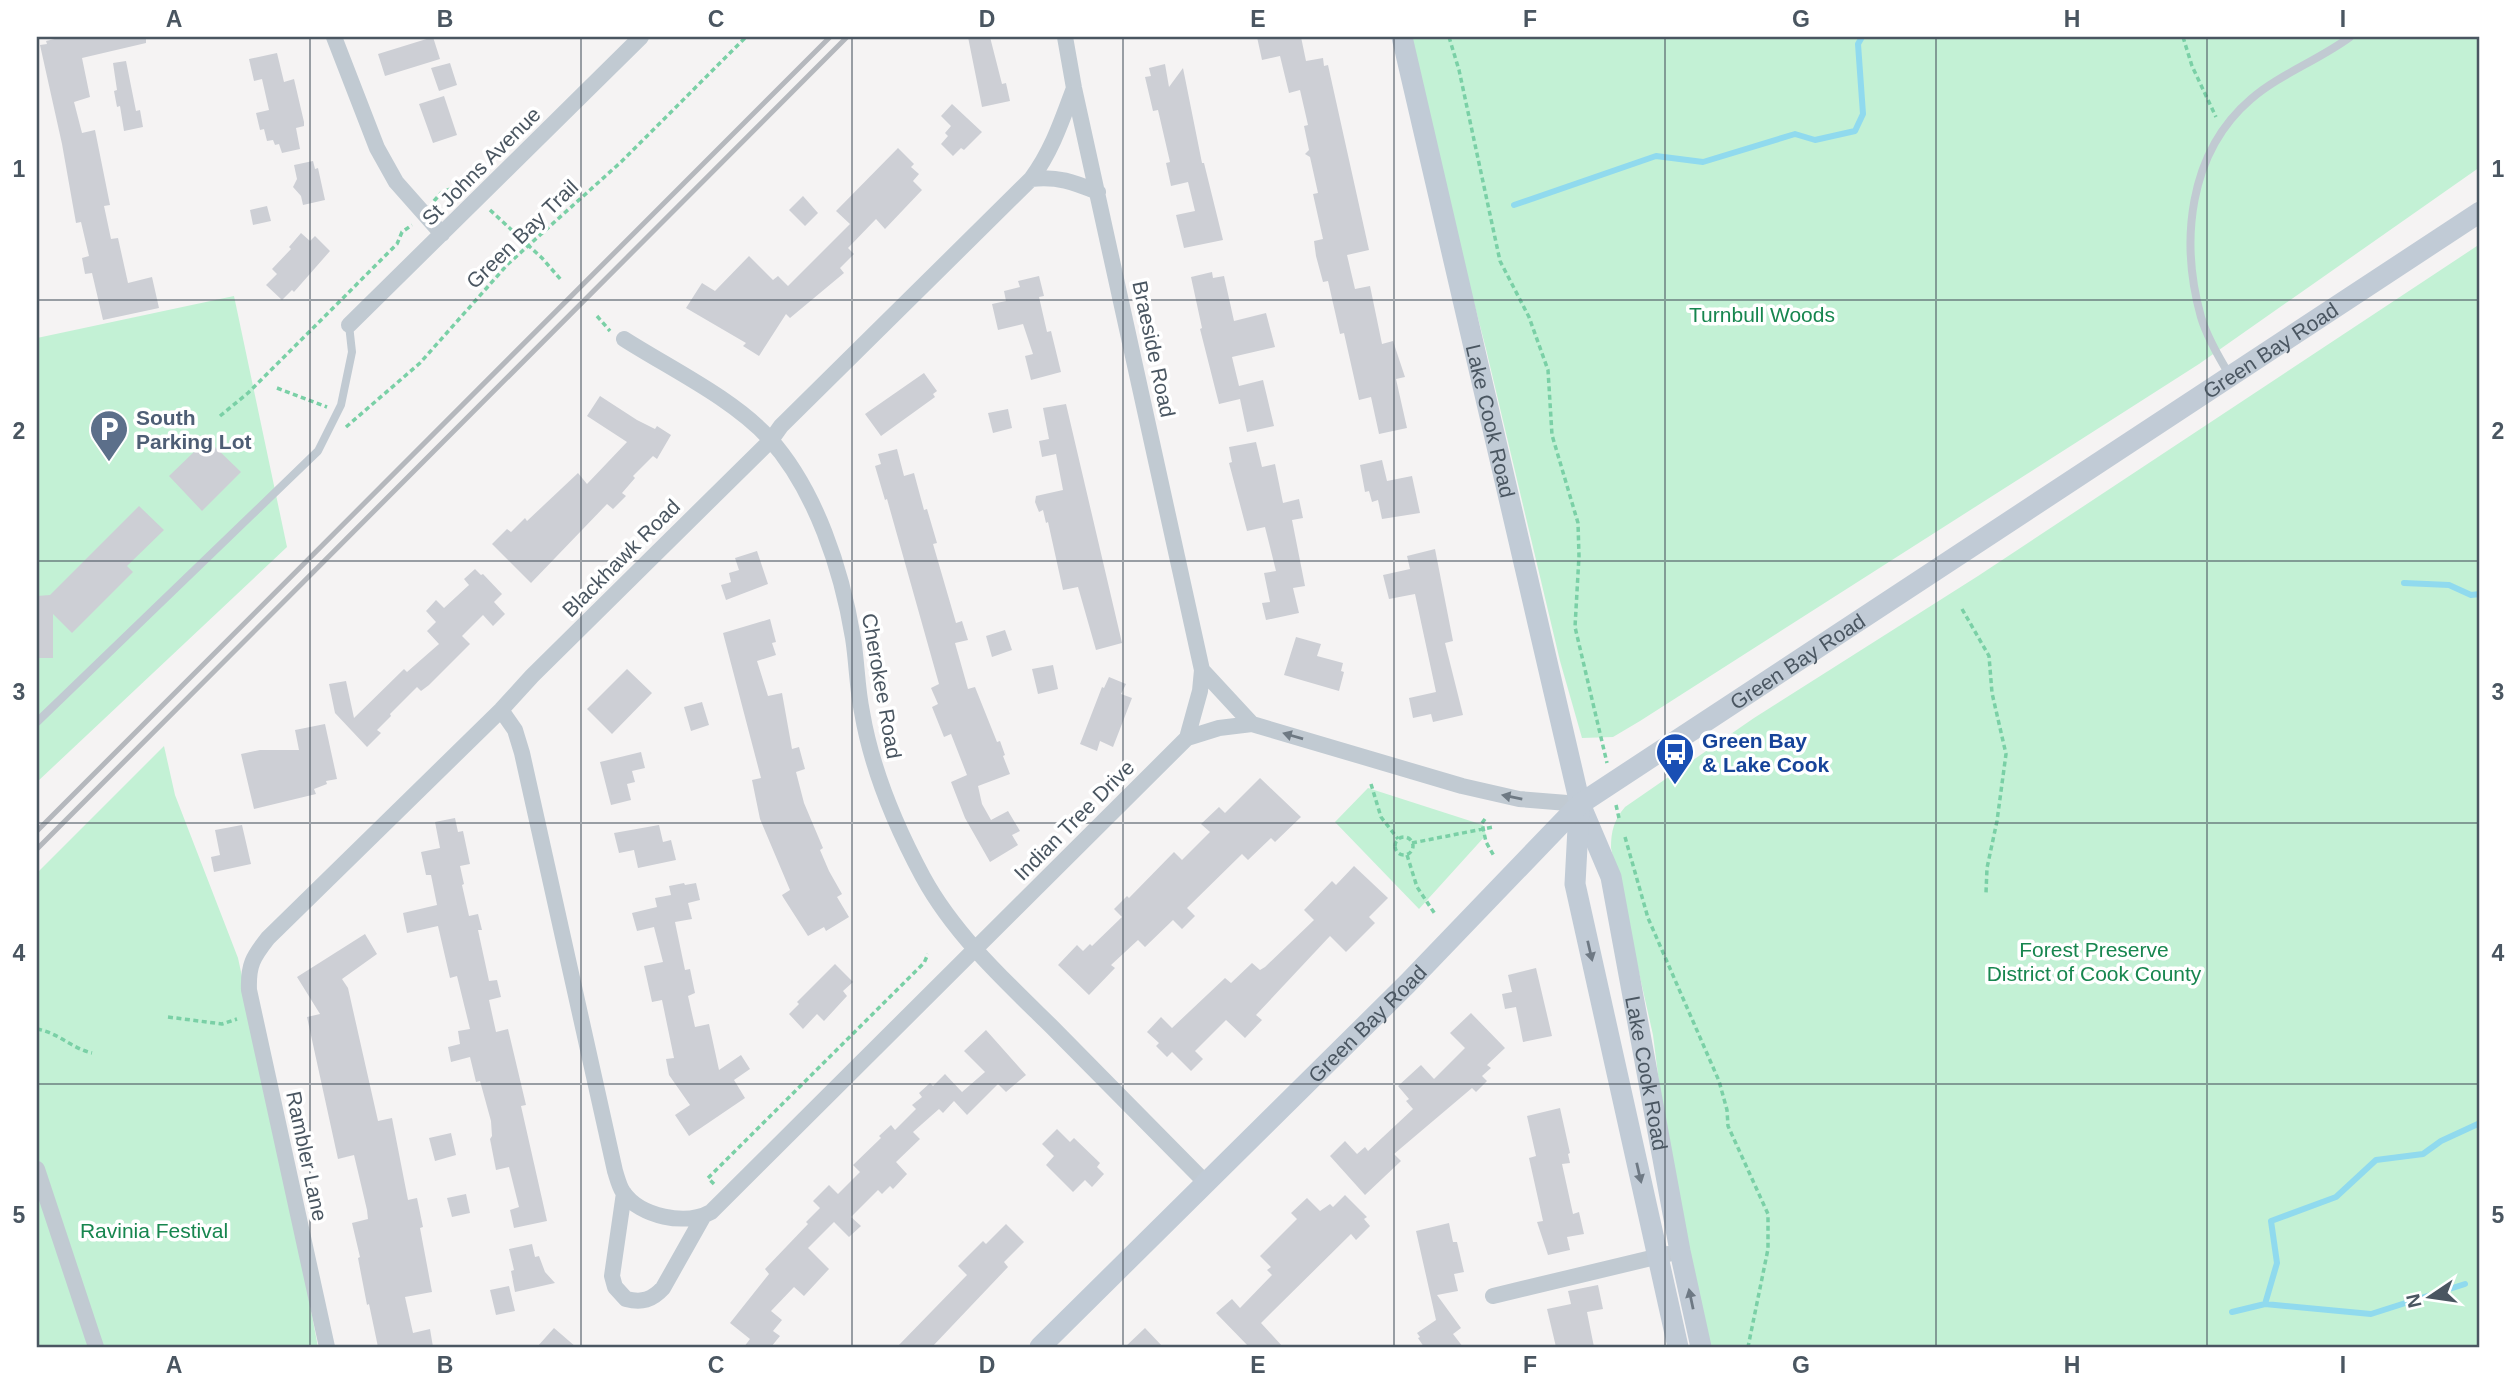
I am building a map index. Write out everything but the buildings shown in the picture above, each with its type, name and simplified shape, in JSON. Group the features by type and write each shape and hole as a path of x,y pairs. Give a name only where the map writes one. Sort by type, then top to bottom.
{"main road":[{"name":"Lake Cook Road","path":"1402,37 1580,804 1611,877 1701,1347"},
{"name":"Green Bay Road","path":"1040,1347 1407,984 1580,804 2480,212"},
{"name":"Lake Cook Road","path":"1580,804 1575,884 1678,1347"}],"street":[{"path":"334,37 377,148 396,182 442,234"},
{"name":"St Johns Avenue","path":"349,325 641,37"},
{"name":"Braeside Road","path":"1065,37 1202,670 1200,691 1187,738"},
{"name":"Blackhawk Road","path":"249,972 254,956 268,937 501,710 532,676 771,440 781,426 1031,179 1055,140 1074,88"},
{"path":"1031,179 1052,177 1098,192"},
{"name":"Cherokee Road","path":"624,339 747,417 771,440 798,476 835,565 853,639 861,711 874,766 893,818 924,879 945,910 999,975 1205,1182"},
{"path":"1202,670 1252,724"},
{"name":"Indian Tree Drive","path":"501,710 515,730 522,752 615,1171 624,1193 612,1276 615,1287 626,1299 647,1300 654,1297 663,1287 703,1217 726,1198 1187,738 1219,728 1252,724 1462,786 1519,799 1580,804"},
{"name":"Rambler Lane","path":"249,972 254,1008 327,1347"},
{"path":"37,1169 96,1347"},
{"path":"624,1193 648,1213 672,1219 703,1217"},
{"path":"1493,1296 1681,1251"}],"lane":[{"path":"2230,377 2210,342 2201,318 2193,281 2190,236 2192,207 2200,178 2223,128 2252,99 2350,37"},
{"path":"37,722 318,451 341,405 352,352 349,325"}],"path":[{"name":"Green Bay Trail","path":"318,451 420,363 508,264 621,162 746,37"},
{"path":"1449,37 1500,261 1529,317 1548,370 1552,435 1578,523 1579,556 1574,627 1602,743"},
{"path":"2183,37 2206,98 2223,128"},
{"path":"220,416 248,393 397,244 402,232 424,213 441,193 450,189 474,203 528,246 562,281"},
{"path":"277,388 337,411"},
{"path":"1962,609 1989,656 1992,693 2006,754 1997,821 1987,868 1986,893"},
{"path":"1371,784 1381,817 1398,839"},
{"path":"1485,819 1483,829 1486,842 1494,856"},
{"path":"1412,843 1493,827"},
{"path":"1625,837 1648,918 1708,1052 1727,1110 1728,1126 1768,1214 1768,1249 1748,1347"},
{"path":"1407,838 1412,843 1412,851 1407,855 1398,854 1395,850 1398,839 1407,838"},
{"path":"1407,855 1417,887 1435,914"},
{"path":"726,1198 708,1178 924,963 928,954"},
{"path":"168,1017 222,1024 244,1016 254,1008"},
{"path":"37,1030 59,1035 83,1051 92,1053"}],"green space":[{"name":"Turnbull Woods","path":"1408,37 2480,37 2480,167 2199,364 1640,721 1613,737 1582,738 1560,661"},
{"name":"Forest Preserve District of Cook County","path":"2480,244 2480,1347 1710,1347 1669,1161 1653,1035 1611,848 1618,816 1625,807 1754,718 1978,576"},
{"path":"234,296 287,547 37,782 37,338"},
{"name":"Ravinia Festival","path":"164,746 175,795 238,958 290,1200 318,1347 37,1347 37,873"},
{"path":"1368,788 1483,825 1486,835 1419,909 1335,822"}],"waterway":[{"path":"1514,205 1656,156 1703,162 1795,134 1815,140 1855,131 1863,114 1858,44 1862,37"},
{"path":"2404,583 2449,585 2471,595 2480,594"},
{"path":"2232,1312 2265,1304 2277,1263 2271,1221 2336,1197 2376,1160 2423,1154 2441,1141 2480,1123"},
{"path":"2265,1304 2371,1314 2465,1284"}],"railway":[{"path":"37,831 830,37"},
{"path":"37,849 847,37"}],"place":[{"name":"South Parking Lot","path":"109,463"},
{"name":"Green Bay & Lake Cook","path":"1675,786"}]}
